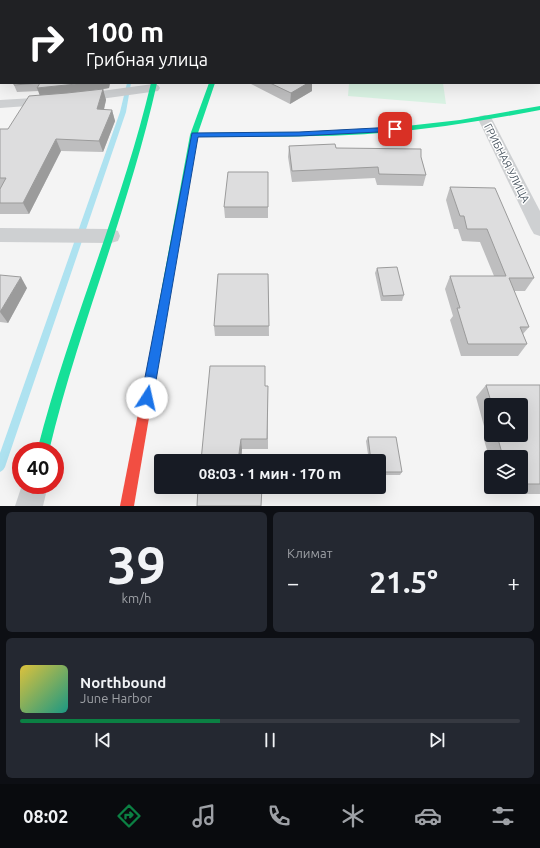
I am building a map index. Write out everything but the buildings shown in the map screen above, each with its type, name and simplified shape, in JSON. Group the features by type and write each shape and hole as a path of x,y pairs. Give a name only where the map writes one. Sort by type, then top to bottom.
{"street":[{"path":"127,506 194,134 212,84"},
{"path":"0,104 71,99 153,85 144,130 111,236 59,390 45,442"},
{"name":"ГРИБНАЯ УЛИЦА","path":"194,134 299,134 380,131 485,119 540,108"},
{"name":"ГРИБНАЯ УЛИЦА","path":"485,119 540,229"},
{"path":"0,235 111,236"},
{"path":"29,506 32,494"}],"green space":[{"path":"349,84 443,84 446,104 348,96"}],"waterway":[{"path":"0,467 123,112 129,84"}],"traffic: fast":[{"path":"45,442 59,389 71,351 123,199 145,122 154,84"},
{"path":"156,347 194,135 212,84"},
{"path":"194,135 357,133 460,122 540,108"}],"traffic: jam":[{"path":"127,506 156,347"}],"route":[{"path":"147,398 194,134 299,134 380,131 395,129"}]}
